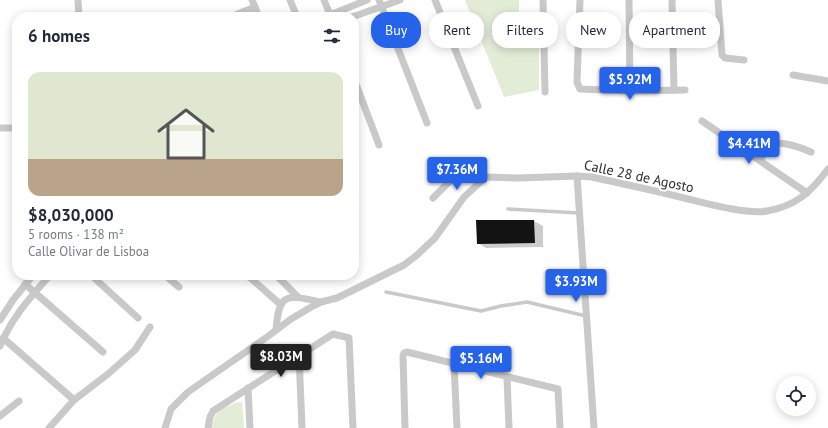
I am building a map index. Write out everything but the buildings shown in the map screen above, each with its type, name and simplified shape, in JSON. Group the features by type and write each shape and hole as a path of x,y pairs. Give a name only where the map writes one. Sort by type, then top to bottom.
{"street":[{"path":"78,0 79,12"},
{"path":"252,0 257,12"},
{"path":"290,0 295,12"},
{"path":"324,0 327,12"},
{"path":"338,12 367,0"},
{"path":"359,14 381,3 400,0"},
{"path":"435,0 478,106"},
{"path":"544,0 545,92"},
{"path":"580,0 577,82 580,89 630,91 685,90"},
{"path":"629,0 630,91"},
{"path":"672,0 674,90"},
{"path":"718,0 722,55 725,58 744,60"},
{"path":"381,3 427,123"},
{"path":"242,12 255,7"},
{"path":"793,75 828,81"},
{"path":"359,92 379,145"},
{"path":"702,121 807,193"},
{"path":"0,128 12,128"},
{"path":"760,160 774,143 782,143 803,148 811,152"},
{"name":"Calle 28 de Agosto","path":"433,198 452,179 577,176 592,177 717,205 758,212 784,207 796,202 815,186 828,170"},
{"path":"577,176 594,428"},
{"path":"165,428 171,409 183,396 291,319 321,302 337,298 404,265 413,259 435,238 468,194 486,177"},
{"path":"0,320 29,280"},
{"path":"0,346 19,311 46,280"},
{"path":"96,280 138,318"},
{"path":"170,280 178,287"},
{"path":"253,280 280,304"},
{"path":"281,280 298,297"},
{"path":"25,284 103,352"},
{"path":"276,330 277,315 280,304 289,298 298,297 321,302"},
{"path":"49,428 74,400 136,350 150,327"},
{"path":"208,428 210,416 213,411 299,355 335,334 349,338 353,428"},
{"path":"4,338 74,400"},
{"path":"405,428 403,356 404,353 407,352 558,389 560,428"},
{"path":"299,355 302,428"},
{"path":"454,364 457,428"},
{"path":"507,377 509,428"},
{"path":"248,388 250,428"},
{"path":"0,416 19,400"}],"lane":[{"path":"508,209 579,213"},
{"path":"386,292 481,311 527,302 586,316"}],"green space":[{"path":"465,0 519,0 519,12 492,12 492,48 539,48 539,90 504,97 484,47 484,12 470,12"},
{"path":"237,402 242,403 244,428 212,428 217,414 223,409"}]}
